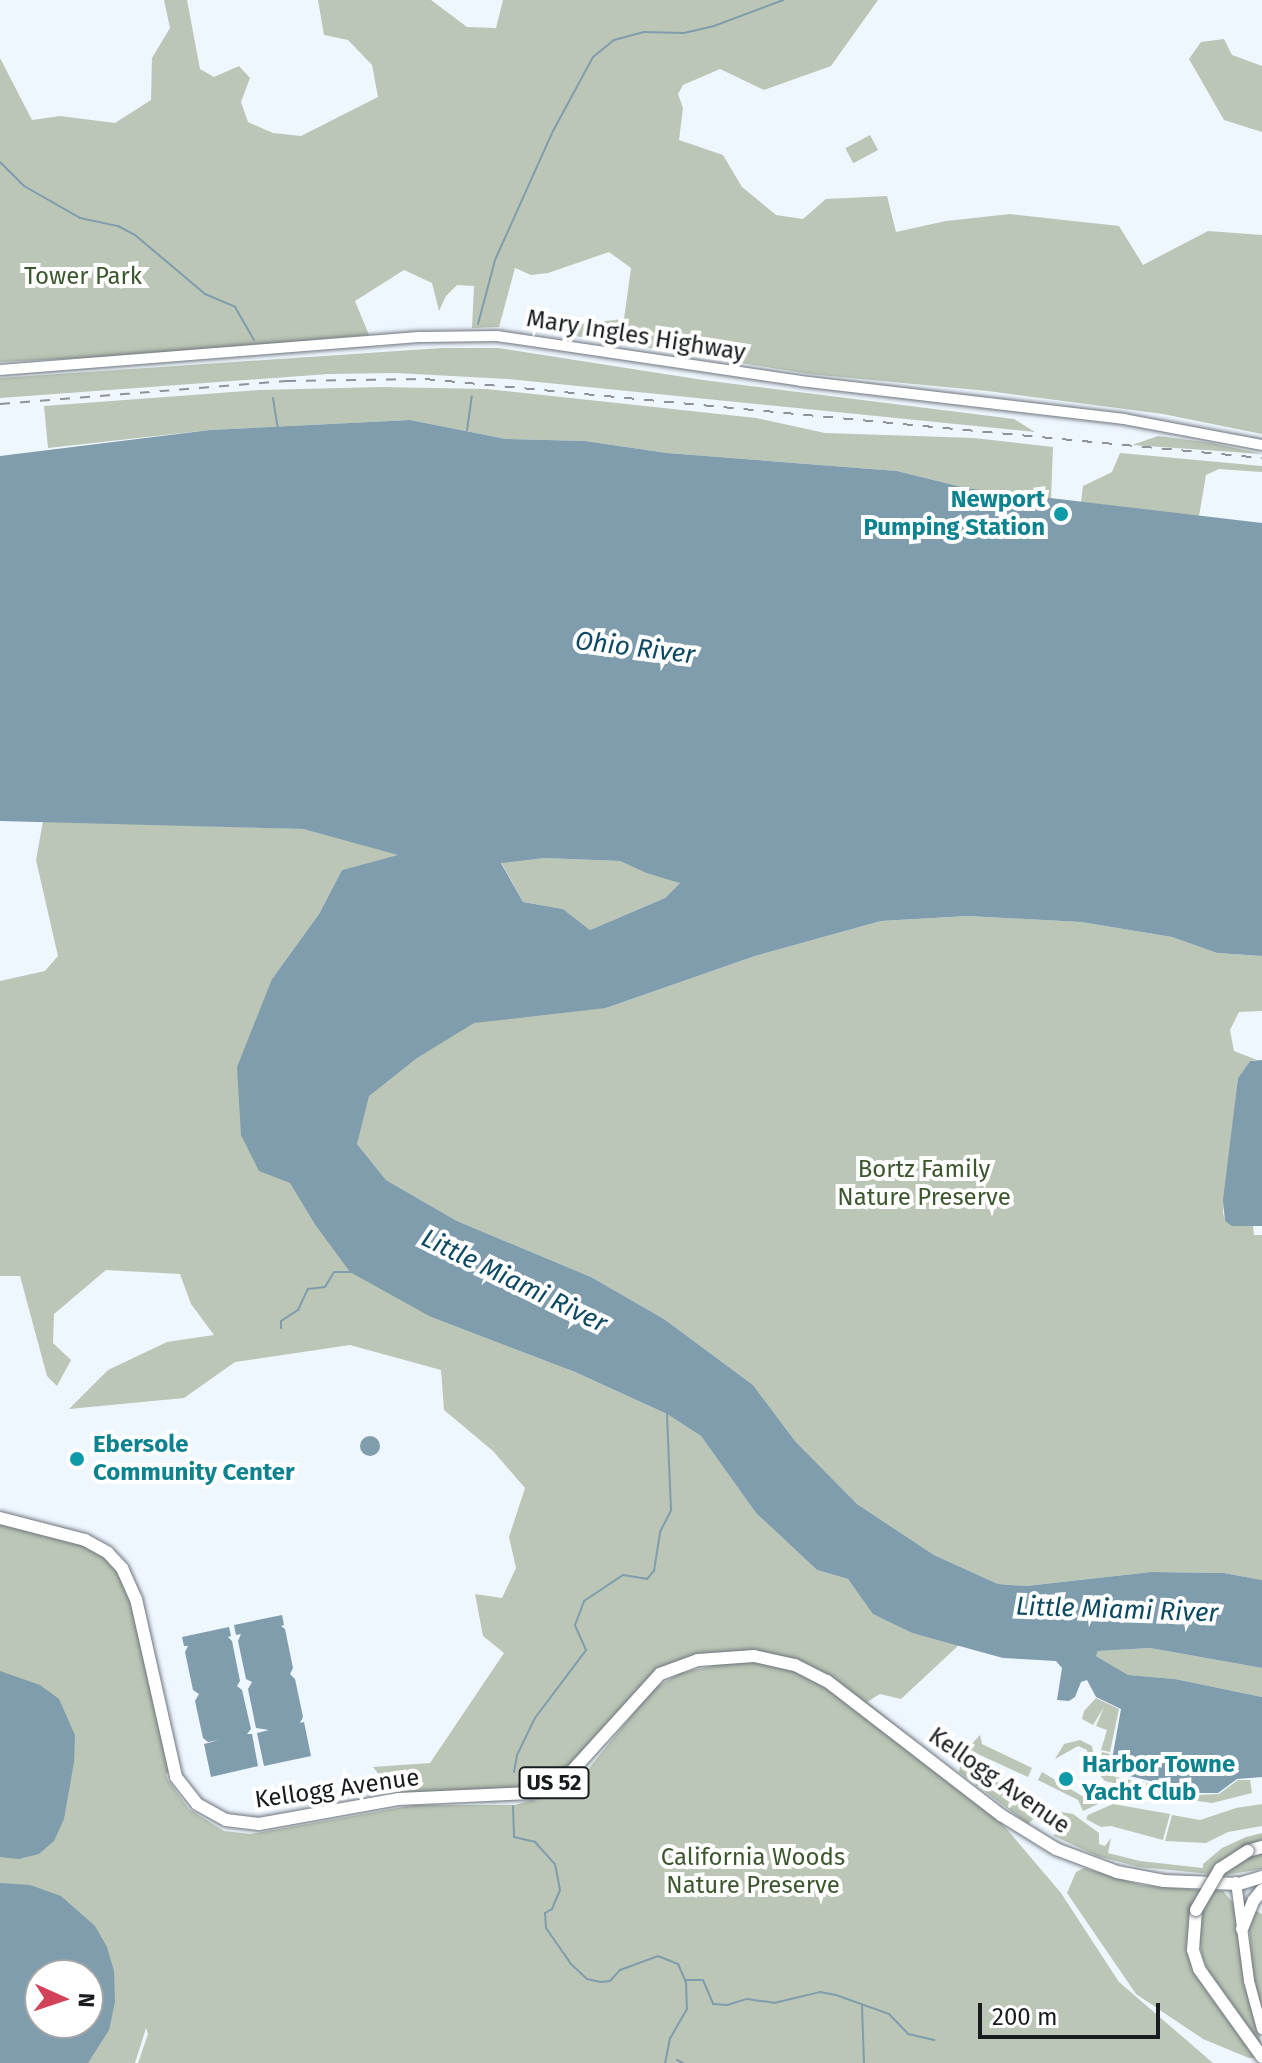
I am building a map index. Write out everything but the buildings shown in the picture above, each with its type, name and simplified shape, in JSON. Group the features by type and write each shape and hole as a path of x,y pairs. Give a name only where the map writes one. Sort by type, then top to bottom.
{"main road":[{"name":"Kellogg Avenue","path":"0,1518 85,1540 108,1553 122,1568 136,1599 176,1777 197,1804 226,1820 259,1824 398,1799 530,1793 572,1771 660,1674 698,1660 754,1656 795,1665 827,1681 1001,1815 1056,1849 1146,1879 1213,1884 1259,1882"},
{"path":"1262,1847 1248,1851 1220,1869 1196,1910 1193,1950 1199,1969 1262,2057"},
{"path":"1242,1929 1259,1882"}],"street":[{"name":"Mary Ingles Highway","path":"0,370 422,337 497,336 801,381 1112,417 1262,445"},
{"path":"1236,1882 1249,1981 1262,2029"},
{"path":"1213,1884 1231,1893 1240,1913"}],"green space":[{"name":"Tower Park","path":"164,0 187,0 200,69 214,77 239,66 250,78 241,102 248,122 273,133 301,136 378,97 372,65 348,40 324,35 318,0 431,0 467,27 496,28 503,0 878,0 831,66 764,90 720,69 683,85 678,94 683,108 679,140 723,155 742,187 776,215 803,219 826,199 887,196 896,232 946,221 1010,214 1119,226 1143,265 1208,231 1262,235 1262,434 1163,414 988,391 809,374 532,329 624,319 631,268 609,252 548,273 531,275 515,268 499,327 472,328 474,286 457,285 446,296 439,311 432,283 404,270 355,301 369,335 147,355 0,362 0,58 32,120 60,116 115,123 151,100 152,58 170,28"},
{"path":"1224,39 1232,55 1262,66 1262,132 1224,120 1189,59 1201,42"},
{"path":"870,135 878,150 853,163 845,148"},
{"path":"442,348 498,348 703,380 1014,419 1035,432 507,379 396,373 328,374 0,398 0,378"},
{"path":"381,387 486,389 756,418 825,433 974,438 1053,447 1051,499 966,488 897,471 667,453 585,441 506,439 410,420 210,430 48,448 44,406 260,390"},
{"path":"1158,436 1212,443 1262,454 1132,445"},
{"path":"1120,453 1262,466 1262,472 1219,469 1206,475 1199,516 1081,502 1083,486 1112,472"},
{"name":"California Woods Nature Preserve","path":"43,821 303,829 400,855 342,870 319,914 272,979 290,1182 314,1223 431,1317 575,1372 667,1414 701,1436 756,1513 817,1570 848,1579 874,1614 912,1633 959,1645 901,1699 880,1694 867,1702 940,1761 994,1814 1061,1893 1119,1982 1213,2063 138,2063 148,2034 146,2028 135,2063 0,2063 0,1518 85,1540 128,1578 174,1770 166,1774 168,1780 189,1809 224,1831 251,1834 414,1805 515,1805 552,1794 586,1772 653,1689 680,1673 712,1666 721,1657 671,1668 585,1759 530,1793 398,1799 373,1767 430,1763 504,1653 483,1636 475,1594 502,1598 516,1568 509,1537 525,1488 493,1451 444,1410 441,1370 350,1345 235,1362 184,1398 69,1409 108,1370 167,1342 214,1335 191,1304 180,1274 106,1270 54,1314 53,1343 71,1360 57,1386 47,1376 20,1276 0,1276 0,981 45,971 58,956 36,860"},
{"path":"544,858 620,861 646,873 681,882 665,898 590,930 563,909 523,902 501,862"},
{"name":"Bortz Family Nature Preserve","path":"968,916 1081,922 1172,937 1217,953 1262,956 1262,1011 1239,1012 1230,1030 1234,1051 1257,1060 1250,1061 1238,1078 1223,1212 1225,1221 1232,1225 1253,1226 1254,1235 1262,1235 1262,1580 1224,1573 1151,1572 1026,1586 998,1584 934,1555 857,1504 795,1441 753,1385 664,1319 591,1277 457,1221 386,1180 357,1144 379,1010 606,1008 755,956 881,921"},
{"path":"1150,1648 1262,1668 1262,1697 1175,1679 1127,1675 1096,1656 1098,1651"},
{"path":"1096,1698 1119,1709 1110,1752 1101,1750 1107,1730 1096,1726 1104,1707 1093,1725 1082,1719 1084,1711"},
{"path":"980,1735 982,1744 1032,1768 1028,1777 967,1749"},
{"path":"1080,1740 1092,1746 1095,1764 1091,1774 1087,1750 1078,1746 1055,1759 1064,1744"},
{"path":"1102,1752 1110,1754 1108,1770 1115,1777 1177,1789 1174,1797 1105,1781 1098,1773"},
{"path":"961,1763 1016,1792 1018,1789 1035,1798 1042,1811 1028,1824 959,1772"},
{"path":"1042,1772 1087,1799 1098,1797 1098,1804 1083,1811 1078,1800 1038,1780"},
{"path":"1238,1780 1250,1780 1252,1793 1212,1803 1176,1798 1178,1790 1194,1795 1219,1794"},
{"path":"1113,1804 1170,1814 1163,1840 1111,1826 1101,1827 1086,1819 1088,1815"},
{"path":"1262,1804 1262,1826 1228,1832 1206,1843 1165,1841 1172,1815 1200,1820 1236,1808"},
{"path":"1061,1812 1073,1814 1099,1833 1099,1844 1105,1846 1111,1838 1108,1853 1140,1861 1203,1868 1203,1864 1222,1848 1246,1837 1262,1833 1262,1841 1230,1856 1211,1874 1139,1867 1097,1856 1054,1836"},
{"path":"1262,1849 1262,1869 1225,1875 1224,1871"},
{"path":"1084,1868 1141,1885 1201,1890 1190,1943 1260,2058 1249,2058 1203,2039 1136,1994 1067,1893 1076,1872"},
{"path":"1210,1890 1223,1891 1235,1905 1262,2048 1210,1975 1202,1956 1198,1932"},
{"path":"1252,1909 1262,1914 1262,2014 1253,1981 1249,1926"}],"water":[{"path":"410,420 506,439 585,441 667,453 897,471 966,488 1262,523 1262,956 1217,953 1172,937 1081,922 968,916 881,921 755,956 606,1008 474,1023 417,1058 369,1096 357,1144 386,1180 457,1221 591,1277 664,1319 753,1385 795,1441 857,1504 934,1555 998,1584 1026,1586 1151,1572 1224,1573 1262,1580 1262,1668 1150,1648 1098,1651 1096,1656 1128,1675 1175,1679 1262,1697 1262,1777 1237,1779 1218,1793 1200,1793 1112,1770 1121,1709 1096,1697 1087,1680 1081,1682 1075,1697 1069,1701 1057,1700 1062,1668 1056,1661 1003,1658 912,1633 873,1614 848,1579 817,1570 756,1513 701,1436 667,1414 575,1372 431,1317 350,1272 314,1223 290,1183 259,1171 241,1135 237,1067 272,979 319,914 342,870 398,855 303,829 0,821 0,456 210,430","holes":["544,858 620,861 680,883 665,898 590,930 563,909 523,902 501,863"]},
{"path":"1262,1060 1262,1226 1232,1226 1225,1221 1223,1200 1238,1078 1250,1061"},
{"path":"370,1436 377,1439 380,1446 377,1453 370,1456 363,1453 360,1446 363,1439"},
{"path":"282,1615 284,1625 281,1626 285,1629 293,1668 290,1674 295,1679 303,1717 300,1723 304,1722 311,1756 264,1766 257,1733 269,1730 256,1728 248,1689 252,1682 246,1679 238,1641 241,1634 236,1635 234,1625"},
{"path":"229,1627 231,1636 228,1637 232,1641 240,1681 237,1686 242,1690 251,1729 247,1734 252,1734 258,1766 211,1777 204,1744 219,1740 208,1742 203,1738 195,1701 199,1694 193,1690 185,1652 188,1646 184,1646 182,1637"},
{"path":"0,1671 40,1685 59,1699 75,1735 74,1762 64,1819 54,1841 39,1854 19,1859 0,1857"},
{"path":"0,1883 30,1885 61,1896 95,1926 107,1947 114,1971 115,2002 109,2030 104,2038 104,1959 24,1959 24,2039 103,2039 88,2063 0,2063"}],"waterway":[{"path":"478,324 495,260 553,131 593,57 614,40 643,32 684,33 714,26 783,0"},
{"path":"0,162 24,186 80,218 118,226 135,235 205,294 235,307 254,340"},
{"path":"467,430 472,396"},
{"path":"273,398 278,428"},
{"path":"281,1328 281,1321 298,1310 308,1289 325,1287 334,1272 351,1272"},
{"path":"514,1772 517,1755 535,1718 586,1650 575,1625 584,1601 623,1575 647,1579 654,1571 660,1532 671,1510 667,1414"},
{"path":"513,1806 514,1837 535,1842 555,1864 560,1890 552,1909 545,1913 546,1928 571,1964 587,1979 601,1982 610,1981 620,1970 658,1956 678,1964 686,1982 687,2009 670,2038 665,2063"},
{"path":"685,1980 703,1980 713,2004 727,2005 747,1999 774,2003 820,1992 836,1995 889,2014 908,2034 934,2040"},
{"path":"862,2006 864,2063"},
{"path":"677,2060 683,2063"}],"railway":[{"path":"0,404 286,381 425,379 1262,458"}],"place":[{"name":"Newport Pumping Station","path":"1061,514"},
{"name":"Ebersole Community Center","path":"77,1459"},
{"name":"Harbor Towne Yacht Club","path":"1066,1779"}],"water label":[{"name":"Ohio River","path":"635,648"},
{"name":"Little Miami River","path":"514,1281"},
{"name":"Little Miami River","path":"1117,1610"}]}
